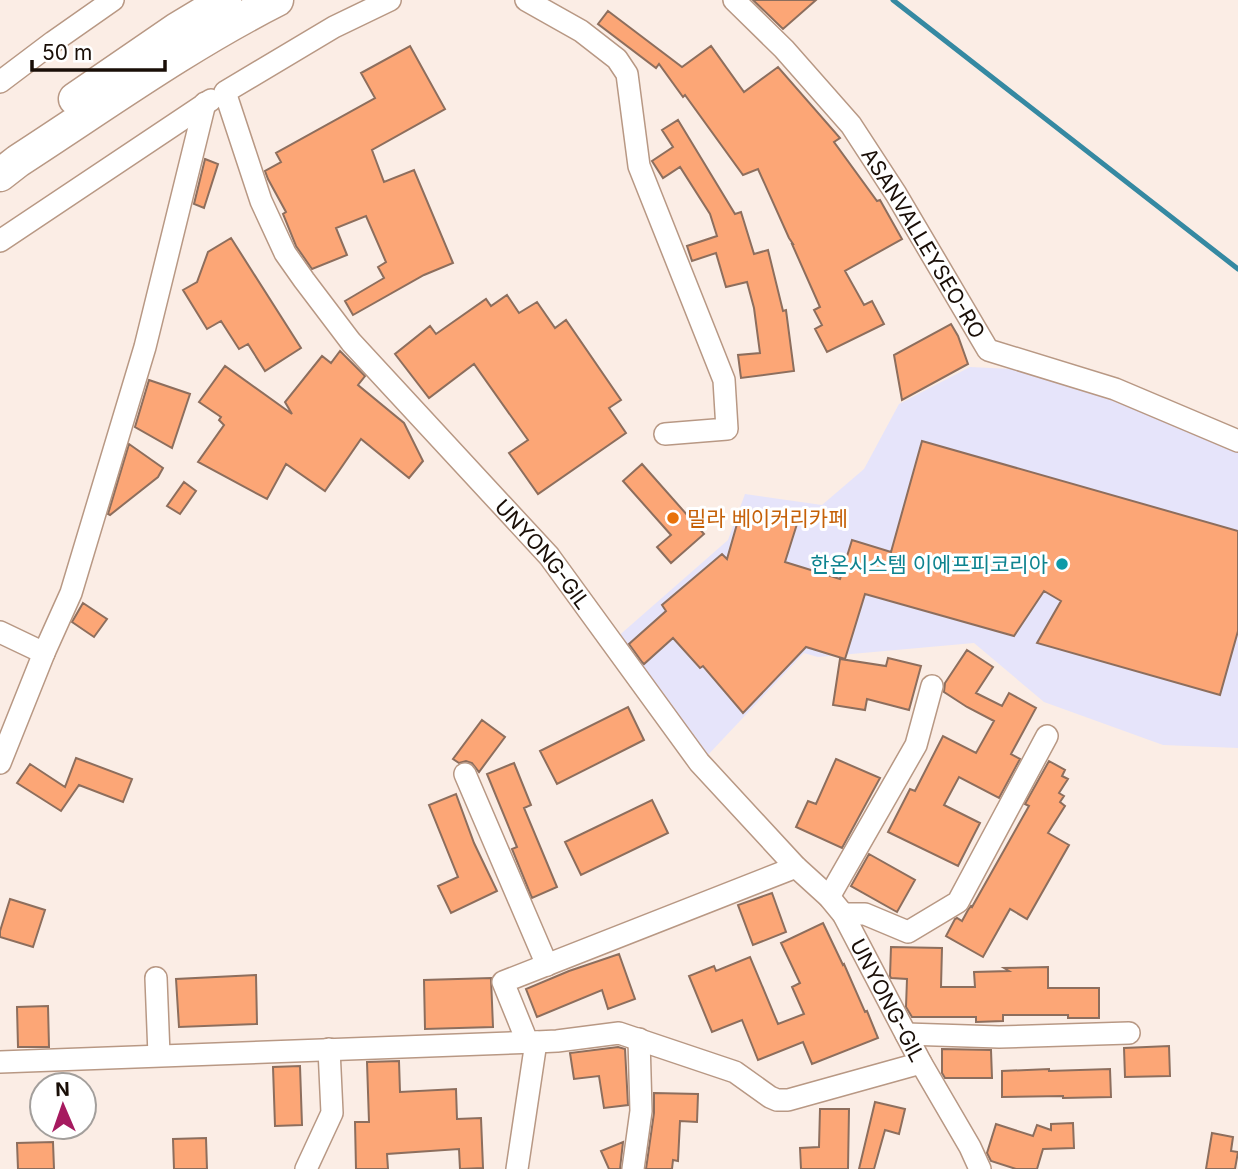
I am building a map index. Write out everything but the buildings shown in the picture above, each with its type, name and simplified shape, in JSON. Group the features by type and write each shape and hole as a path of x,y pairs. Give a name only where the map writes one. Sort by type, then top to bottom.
{"highway":[{"path":"0,152 177,29 225,0"},
{"path":"0,175 195,46 277,0"}],"street":[{"path":"0,82 113,0"},
{"path":"0,241 205,103 334,27 390,0"},
{"path":"526,0 581,31 617,58 627,74 639,166 724,380 727,429 665,435"},
{"name":"ASANVALLEYSEO-RO","path":"734,0 784,49 851,125 896,194 988,350 1115,389 1238,442"},
{"name":"UNYONG-GIL","path":"225,92 261,201 285,253 351,342 549,556 699,762 843,914 980,1169"},
{"path":"0,763 71,593 145,347 205,103"},
{"path":"0,632 44,653"},
{"path":"829,897 916,745 932,686"},
{"path":"843,914 865,914 908,932 958,902 1047,736"},
{"path":"465,774 547,965"},
{"path":"517,1169 532,1042 503,982 796,867"},
{"path":"156,978 159,1055"},
{"path":"0,1062 557,1041 619,1032 735,1072 777,1100 789,1100 922,1063"},
{"path":"906,1034 999,1037 1129,1032"},
{"path":"633,1169 641,1111 639,1039"},
{"path":"306,1169 332,1113 329,1049"}],"shaded area":[{"path":"970,367 1012,369 1075,386 1220,443 1238,453 1238,748 1163,745 1044,702 974,643 818,657 804,653 706,757 615,639 728,540 745,494 822,505 864,469 899,404"}],"waterway":[{"path":"893,0 1238,269"}],"place":[{"name":"밀라 베이커리카페","path":"673,518"},
{"name":"한온시스템 이에프피코리아","path":"1062,564"}]}
